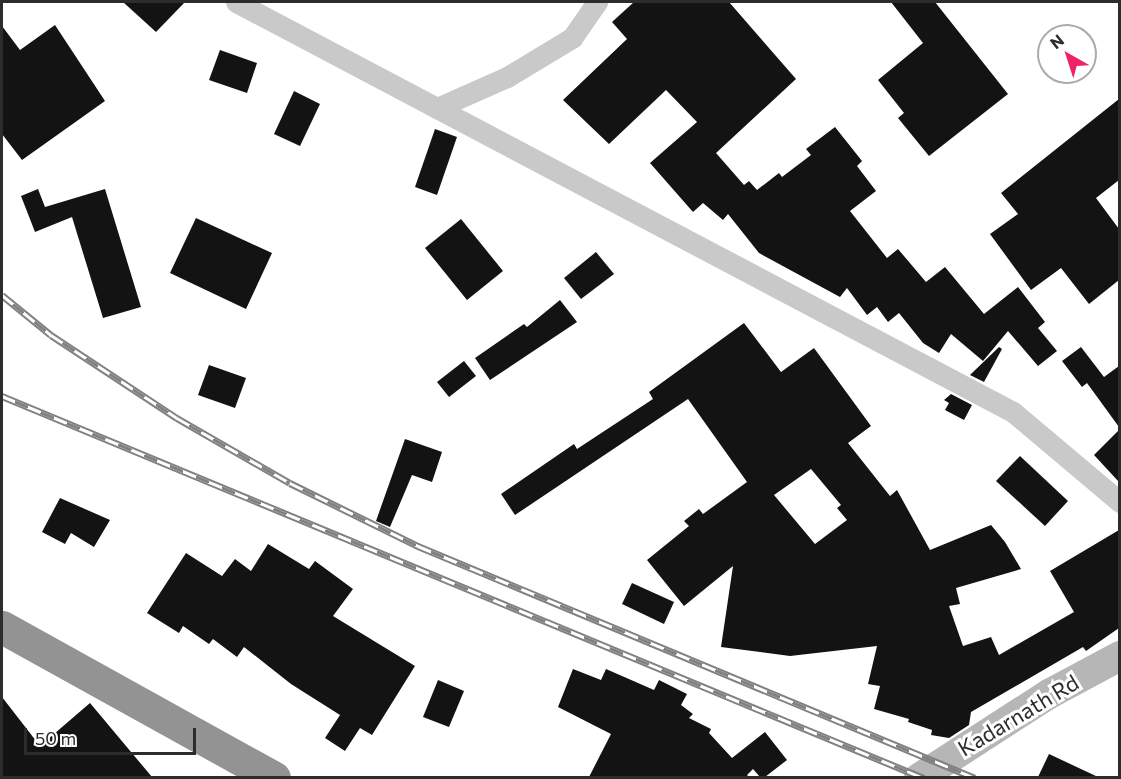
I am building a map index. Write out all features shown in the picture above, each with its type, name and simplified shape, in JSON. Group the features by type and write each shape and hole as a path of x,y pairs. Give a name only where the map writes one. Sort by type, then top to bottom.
{"highway":[{"path":"2,627 274,777"}],"main road":[{"name":"Kadarnath Rd","path":"919,777 1049,694 1119,656"}],"street":[{"path":"236,2 1013,412 1119,502"},
{"path":"437,108 507,77 572,38 597,2"}],"building":[{"path":"123,2 185,2 156,32"},
{"path":"634,2 729,2 796,79 716,153 744,185 749,181 757,190 779,173 782,177 811,155 806,149 835,127 862,161 857,166 876,191 850,211 887,258 898,249 926,282 945,267 984,314 1018,287 1045,322 1038,328 1057,351 1038,366 1008,331 983,361 951,334 939,353 923,343 899,313 888,322 877,307 867,315 847,288 840,297 759,253 728,214 723,220 703,203 693,212 650,163 697,122 666,90 609,144 563,100 627,39 612,22"},
{"path":"891,2 935,2 1008,94 929,156 898,118 904,113 878,80 923,43"},
{"path":"55,25 105,101 22,160 2,134 2,26 20,50"},
{"path":"220,50 257,63 247,93 209,80"},
{"path":"294,91 320,104 300,146 274,134"},
{"path":"1119,99 1119,180 1096,198 1119,229 1119,280 1089,304 1061,268 1031,290 990,234 1018,214 1001,193"},
{"path":"435,129 457,137 437,195 415,187"},
{"path":"38,189 45,207 105,189 141,307 103,318 72,217 35,232 21,196"},
{"path":"196,218 272,253 246,309 170,273"},
{"path":"461,219 503,271 467,300 425,248"},
{"path":"596,252 614,274 581,299 564,278"},
{"path":"560,300 577,322 490,380 475,358 524,324 527,327"},
{"path":"744,323 781,372 814,348 871,426 848,443 890,496 897,490 930,550 991,525 1005,542 1021,569 956,588 960,604 949,606 963,646 991,637 999,655 1074,612 1050,571 1119,530 1119,628 1086,651 1083,647 971,712 969,725 949,738 931,735 932,730 908,722 909,719 874,709 880,686 868,684 877,646 790,656 721,647 733,566 684,606 647,560 689,526 684,521 699,509 703,514 747,482 688,399 515,515 501,494 574,444 577,449 653,399 649,392","holes":["811,469 841,505 837,508 847,520 815,544 774,495"]},
{"path":"999,347 1002,349 984,382 970,375"},
{"path":"1081,347 1104,377 1119,366 1119,427 1087,383 1082,387 1062,361"},
{"path":"464,361 476,376 449,397 437,382"},
{"path":"209,365 246,378 235,408 198,395"},
{"path":"951,394 972,405 964,420 945,410 949,403 944,400"},
{"path":"1119,430 1119,482 1094,455"},
{"path":"405,439 442,452 432,482 412,475 390,527 376,521"},
{"path":"1020,456 1068,501 1045,526 996,481"},
{"path":"60,498 110,520 94,547 71,533 65,544 42,532"},
{"path":"268,544 309,569 315,561 353,589 333,616 415,666 372,735 360,728 345,751 325,738 340,715 291,684 244,647 237,657 213,639 209,644 183,626 179,633 147,613 186,553 222,576 235,559 251,571"},
{"path":"632,583 674,602 664,624 622,604"},
{"path":"573,669 601,680 606,669 654,690 659,680 687,694 681,705 693,714 689,718 711,729 709,733 732,758 765,732 787,760 765,777 760,777 753,769 747,775 749,777 589,777 611,734 558,707"},
{"path":"438,680 464,691 449,727 423,717"},
{"path":"2,697 40,746 90,703 152,777 2,777"},
{"path":"1049,754 1098,777 1038,777"}],"railway":[{"path":"2,295 51,335 177,418 290,483 418,546 975,778"},
{"path":"2,396 924,778"}]}
